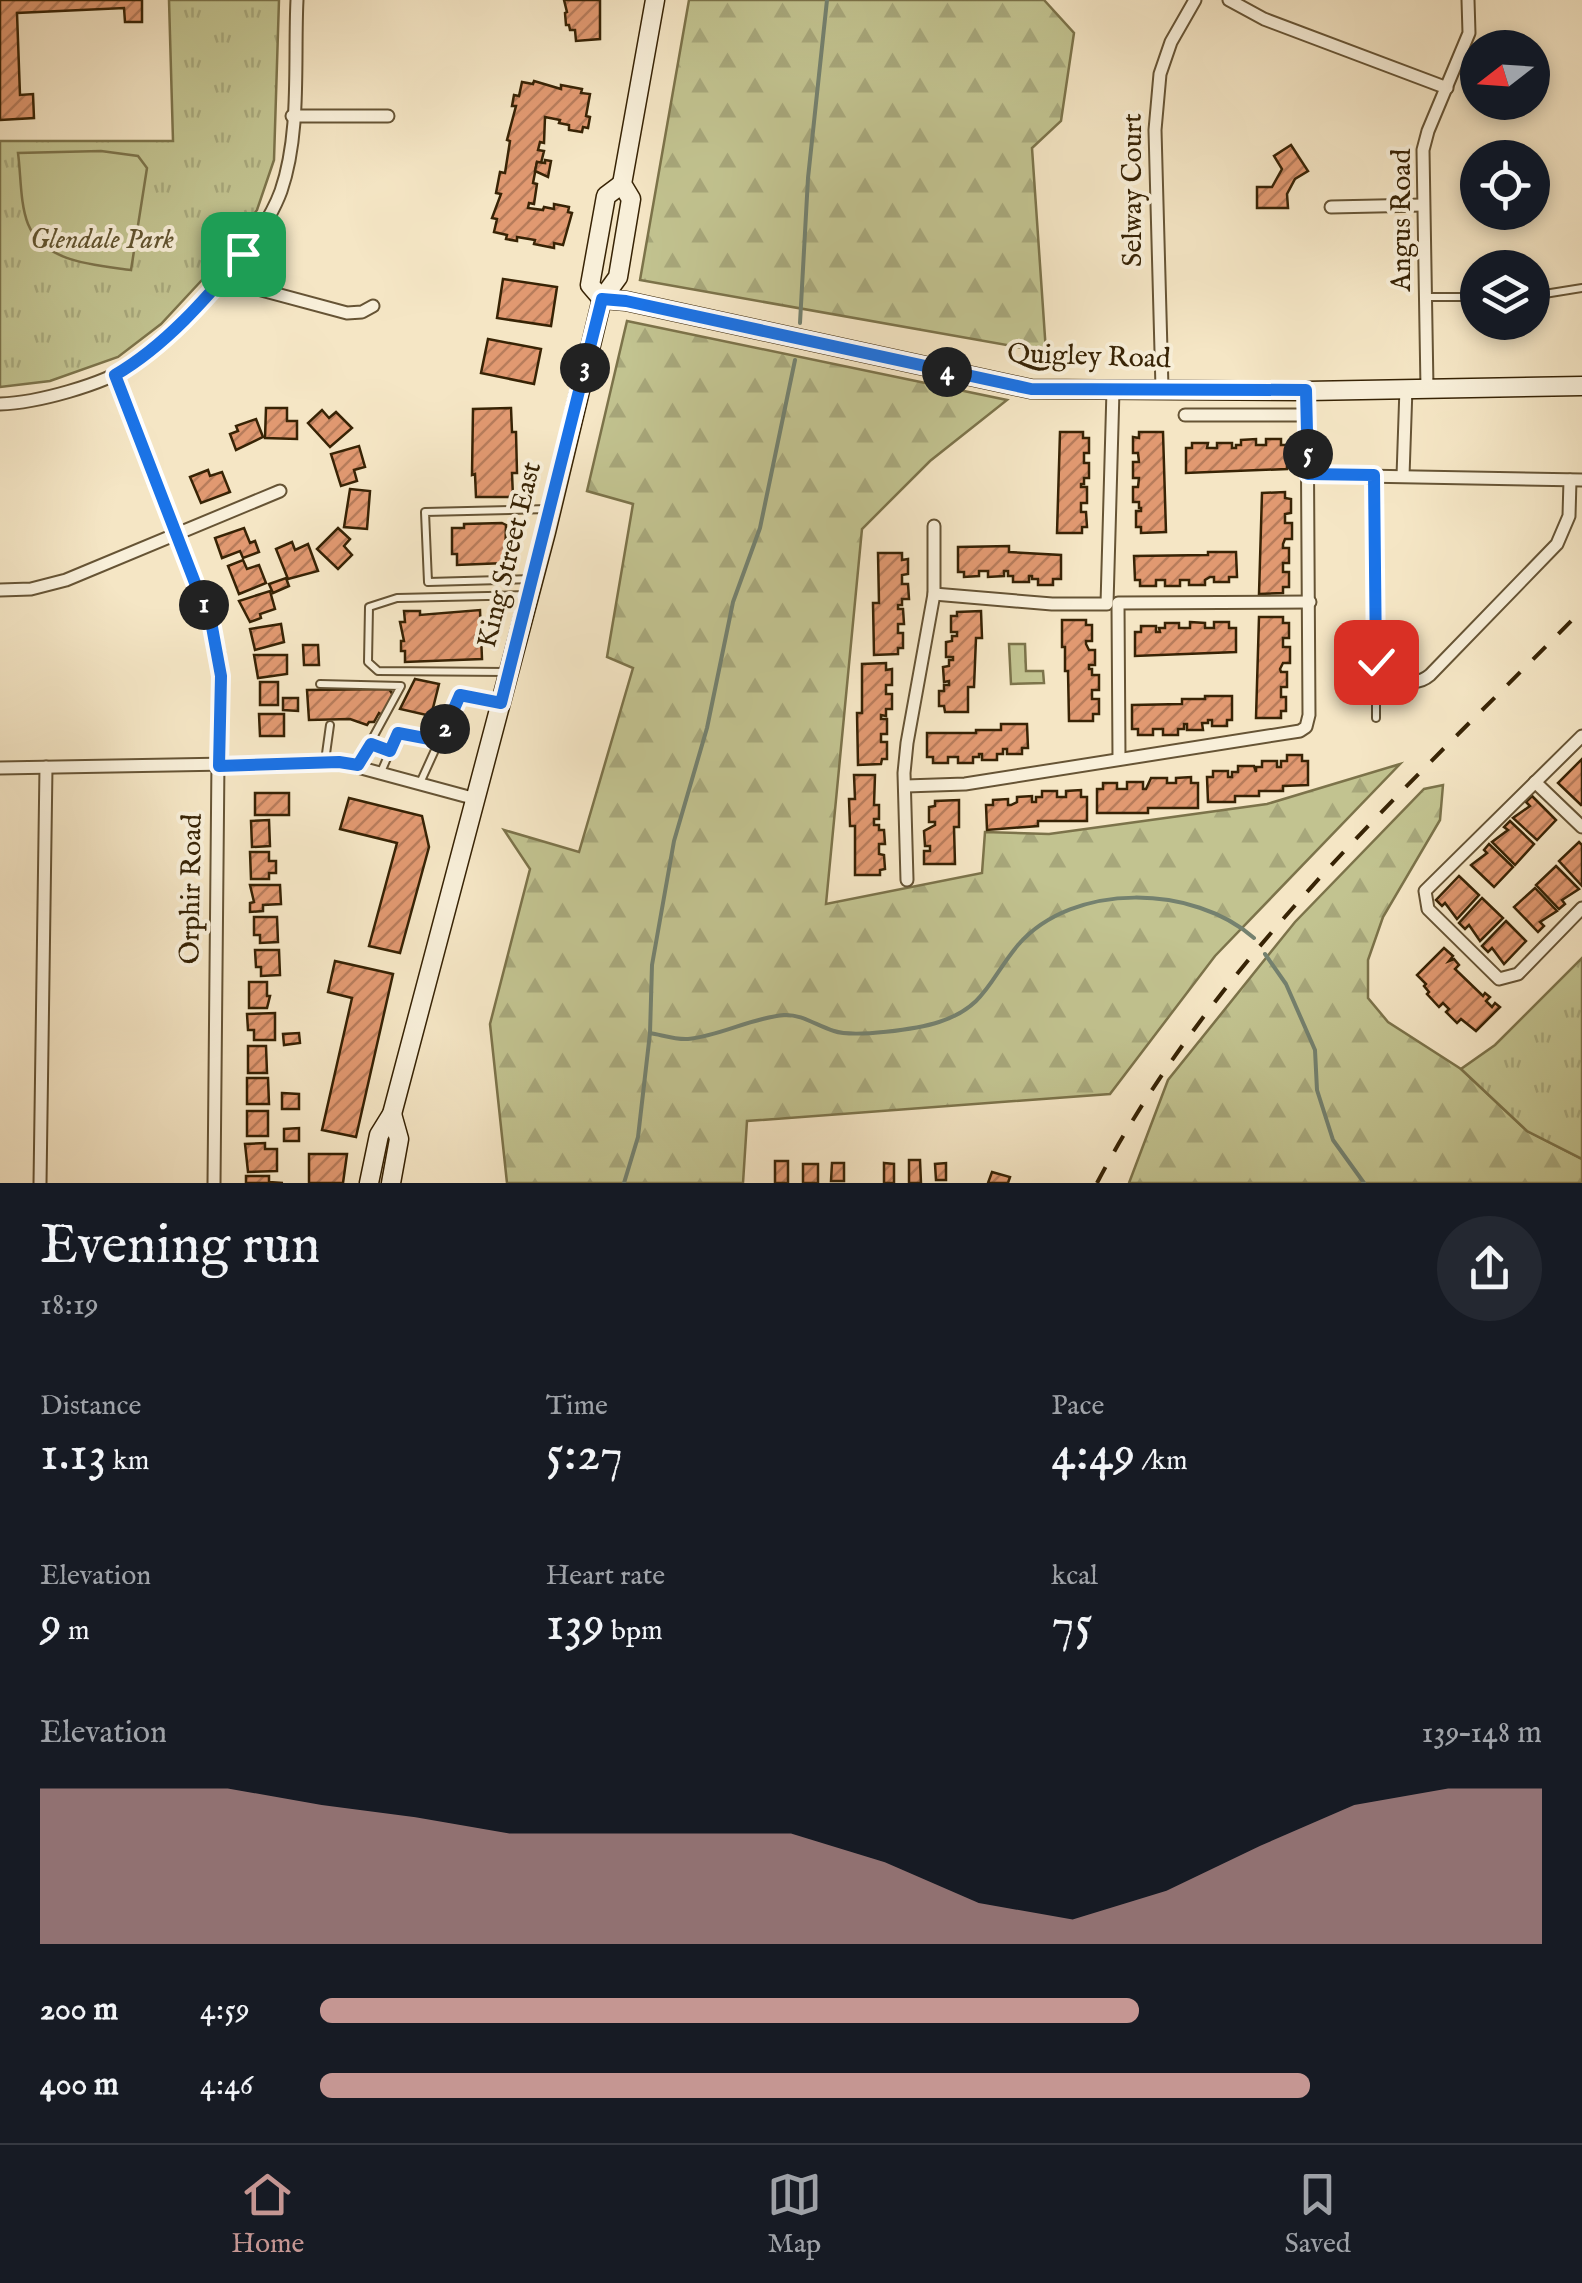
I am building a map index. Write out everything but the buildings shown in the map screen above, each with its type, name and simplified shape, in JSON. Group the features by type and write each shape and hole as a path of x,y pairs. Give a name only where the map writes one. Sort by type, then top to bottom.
{"main road":[{"name":"King Street East","path":"369,1183 378,1136 392,1114 476,798 602,299 618,277 631,199 622,184 655,0"},
{"name":"King Street East","path":"602,299 590,285 606,196 622,184"},
{"name":"Quigley Road","path":"602,299 1031,389 1582,386"},
{"name":"King Street East","path":"391,1183 399,1140 392,1114"}],"street":[{"path":"0,404 50,395 115,375 132,365 167,336 226,275 254,238 280,193 289,157 297,0"},
{"name":"Selway Court","path":"1162,388 1157,106 1160,74 1171,42 1194,0"},
{"path":"1229,0 1264,19 1447,88"},
{"name":"Angus Road","path":"1427,388 1424,150 1428,131 1469,33 1468,0"},
{"path":"292,116 388,116"},
{"path":"1331,207 1424,205"},
{"path":"226,275 244,285 347,313 373,306"},
{"name":"Orphir Road","path":"115,375 220,654 214,1183"},
{"path":"1403,476 1406,388"},
{"path":"1113,390 1112,603 1119,759"},
{"path":"906,786 965,784 1306,727 1310,602 1306,390"},
{"path":"1185,415 1308,415"},
{"path":"1308,474 1374,475 1576,480 1570,516 1558,544 1421,682 1410,683 1376,662 1374,475"},
{"path":"0,590 66,580 280,491"},
{"path":"906,880 906,743 934,594 934,526"},
{"path":"934,594 1052,604 1310,602"},
{"path":"1582,736 1425,891 1428,909 1499,979 1518,974 1582,908"},
{"path":"0,768 325,762 358,765 476,798"},
{"path":"40,1183 46,767"},
{"path":"1535,782 1582,827"}],"lane":[{"path":"1550,293 1582,288"},
{"path":"1426,297 1460,297"},
{"path":"531,587 428,582 426,512 550,509"},
{"path":"509,672 378,671 368,662 369,607 396,598 531,587"},
{"path":"1376,662 1376,718"},
{"path":"320,684 402,686 358,765"},
{"path":"420,782 460,695 501,703"},
{"path":"325,762 330,724"},
{"path":"381,772 398,733 440,741"},
{"path":"371,744 390,751"}],"green space":[{"name":"Glendale Park","path":"169,0 279,0 274,160 257,210 214,267 161,324 118,357 50,381 0,387 0,141 173,141"},
{"path":"689,0 1044,0 1074,33 1061,121 1032,148 1046,352 640,280"},
{"path":"101,151 138,156 147,168 131,270 87,264 58,254 36,237 25,216 18,153"},
{"path":"627,321 1007,400 930,461 862,529 826,904 982,873 985,832 1049,834 1267,804 1400,764 1215,956 1110,1094 747,1121 743,1183 507,1183 490,1024 530,869 504,830 579,852 633,668 607,657 633,504 587,491"},
{"path":"1009,644 1025,644 1026,671 1043,671 1044,683 1011,684"},
{"path":"1443,785 1440,820 1383,917 1368,960 1368,998 1388,1022 1461,1069 1527,1131 1582,1159 1582,1183 1129,1183 1168,1080 1295,922 1424,789"},
{"path":"1582,958 1582,1159 1527,1131 1461,1069 1495,1045"}],"waterway":[{"path":"800,323 808,178 827,0"},
{"path":"624,1183 638,1137 650,1033 652,965 674,841 707,728 733,602 760,528 795,360"},
{"path":"650,1033 688,1039 784,1015 856,1034 939,1022 977,1000 1018,945 1042,924 1070,909 1101,901 1168,900 1229,920 1254,938"},
{"path":"1265,954 1286,984 1315,1050 1317,1090 1333,1140 1364,1183"}],"railway":[{"path":"1097,1183 1144,1102 1197,1025 1256,951 1383,810 1582,610"}],"route":[{"path":"243,254 167,336 115,375 220,654 219,766 339,762 358,765 371,744 390,751 398,733 440,741 460,695 501,703 602,299 1031,389 1306,390 1308,474 1374,475 1376,662"}]}
